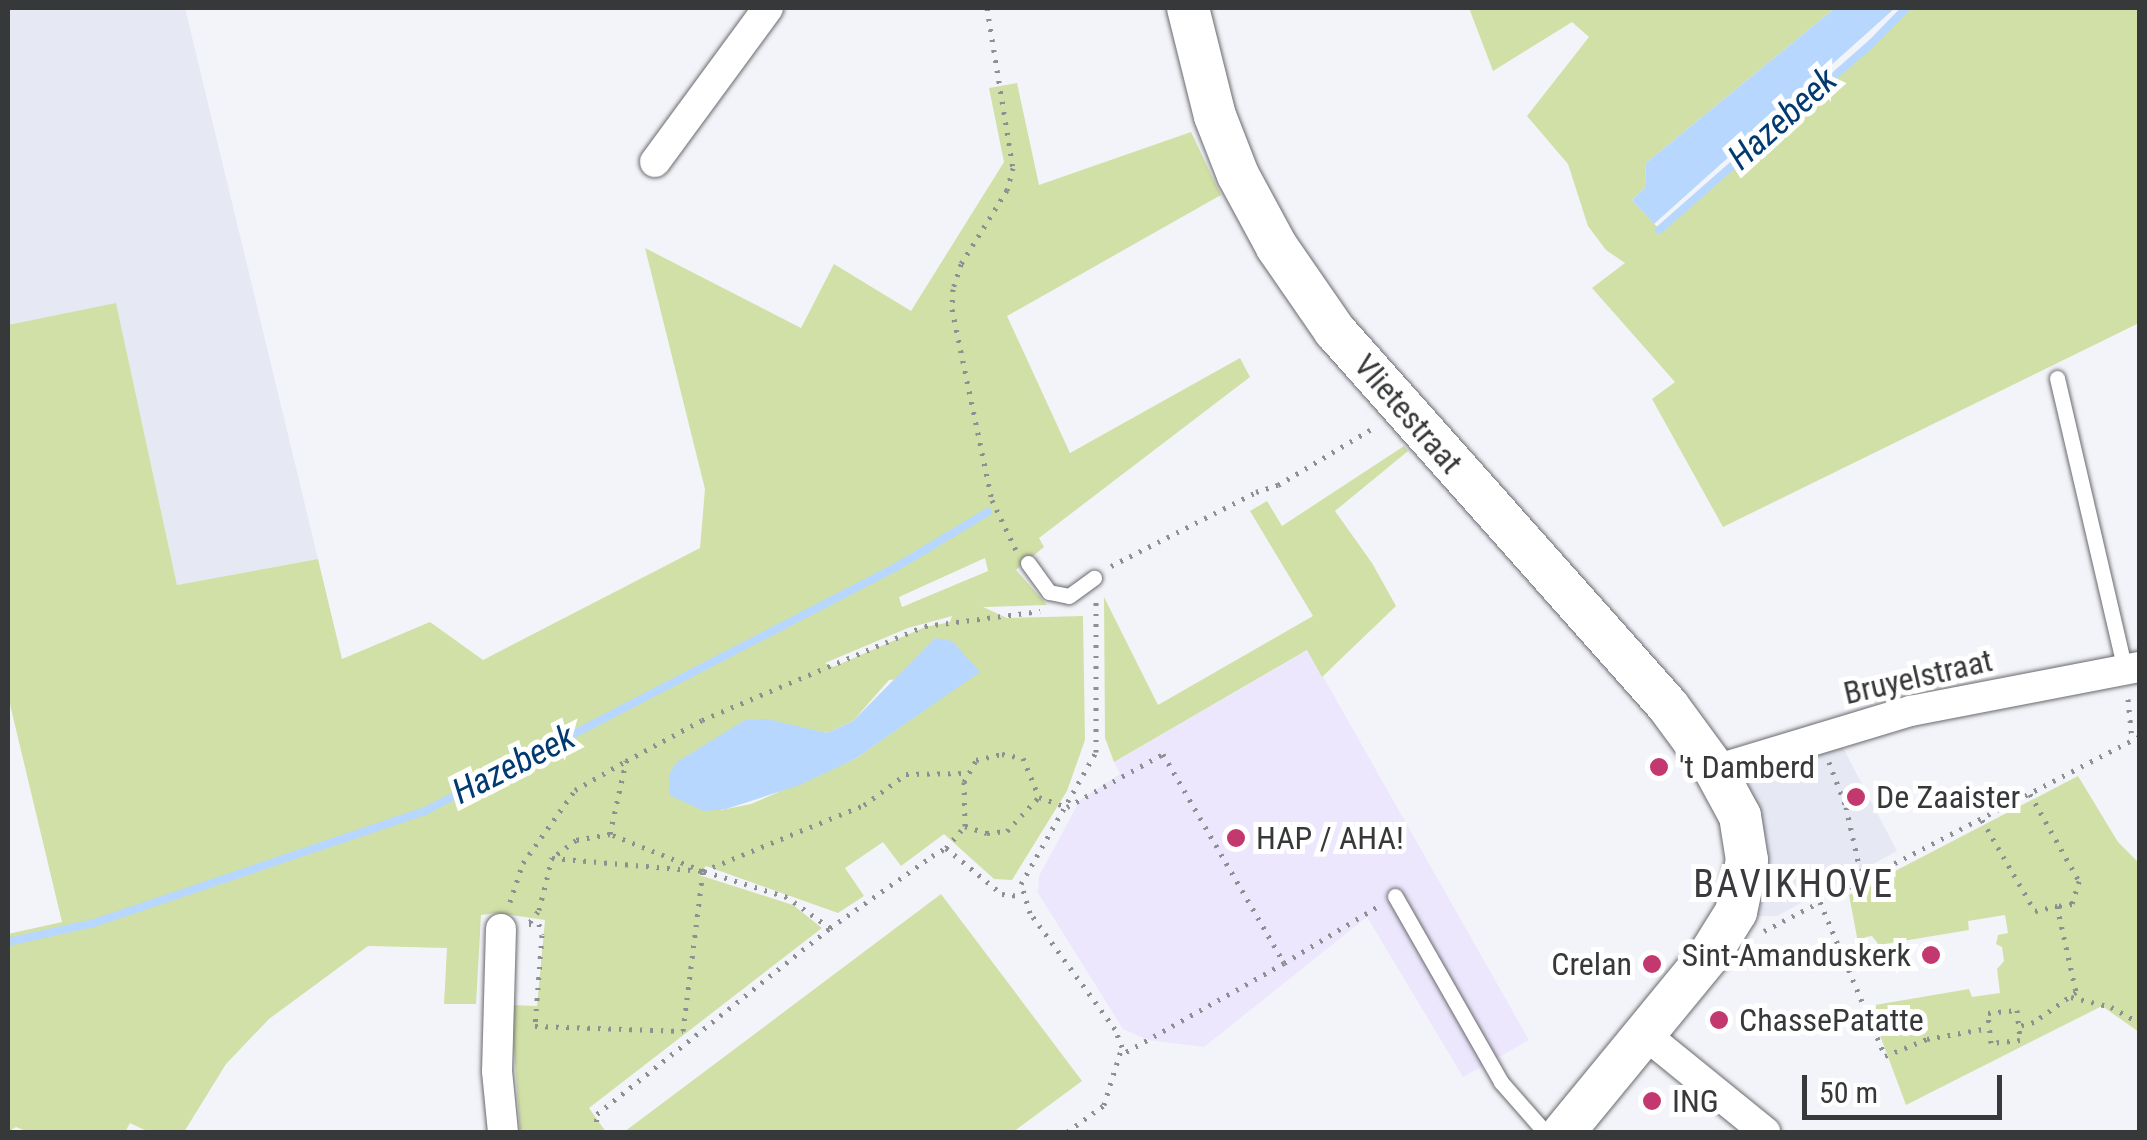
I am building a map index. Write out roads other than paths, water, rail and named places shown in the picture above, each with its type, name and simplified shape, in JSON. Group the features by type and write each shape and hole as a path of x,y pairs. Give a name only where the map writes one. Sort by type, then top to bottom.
{"street":[{"path":"656,162 768,8"},
{"name":"Vlietestraat","path":"1188,8 1215,116 1246,190 1277,247 1335,331 1668,706 1716,770 1740,816 1746,848 1743,894 1731,920 1710,954 1642,1032 1564,1132"},
{"name":"Bruyelstraat","path":"1716,770 1912,711 2132,669"},
{"path":"503,1132 498,1071 511,925"},
{"path":"1642,1032 1765,1132"}],"lane":[{"path":"2056,378 2132,669"},
{"path":"1028,563 1049,592 1069,596 1094,578"},
{"path":"1395,896 1501,1082 1544,1132"}],"water":[{"path":"1835,8 1895,8 1654,224 1632,200 1645,188 1646,163"},
{"path":"935,638 952,641 980,672 855,759 800,785 726,809 704,811 669,795 669,774 677,762 745,720 767,719 827,733 853,721"}],"waterway":[{"name":"Hazebeek","path":"1659,230 1872,43 1906,8"},
{"name":"Hazebeek","path":"8,942 94,923 425,811 898,566 988,512"}],"place":[{"name":"'t Damberd","path":"1659,767"},
{"name":"De Zaaister","path":"1856,797"},
{"name":"HAP / AHA!","path":"1236,838"},
{"name":"Sint-Amanduskerk","path":"1931,955"},
{"name":"Crelan","path":"1652,964"},
{"name":"ChassePatatte","path":"1719,1020"},
{"name":"ING","path":"1652,1101"}],"district":[{"name":"BAVIKHOVE","path":"1794,885"}]}
